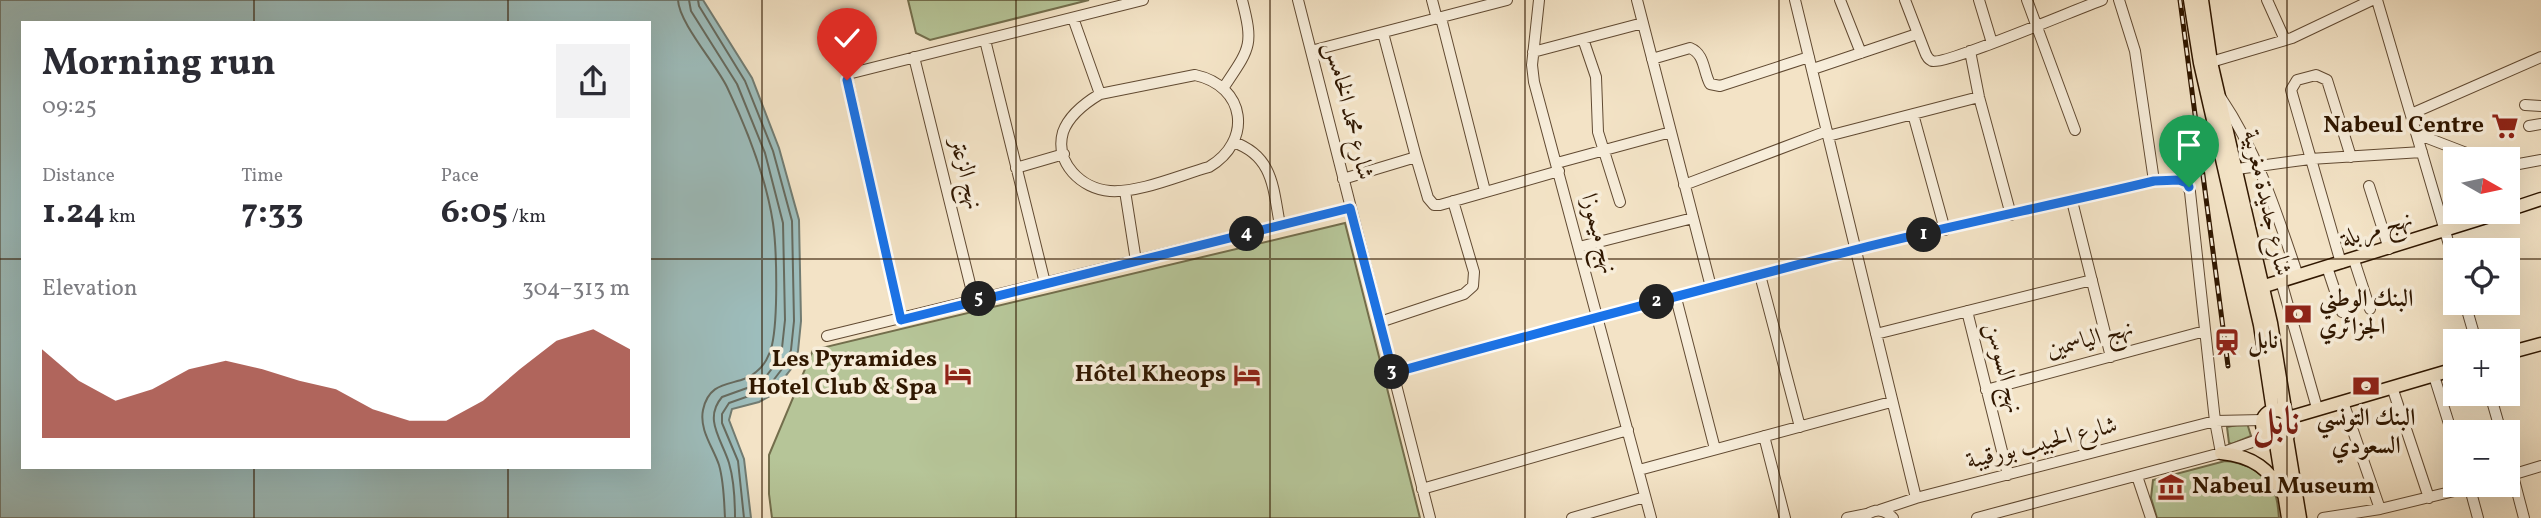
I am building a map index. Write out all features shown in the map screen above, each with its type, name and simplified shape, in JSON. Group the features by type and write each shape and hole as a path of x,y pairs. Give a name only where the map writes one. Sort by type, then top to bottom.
{"main road":[{"name":"شارع جديدة مغربية","path":"2190,0 2200,63 2277,355 2300,518"},
{"name":"شارع جديدة مغربية","path":"2202,0 2211,62 2237,169 2258,288"},
{"path":"2520,206 2541,199"},
{"name":"نهج مربلة","path":"2258,288 2465,224"},
{"path":"2520,350 2541,344"},
{"path":"2288,518 2272,437 2264,431 2263,420 2267,414 2284,418 2443,373"},
{"path":"2272,437 2284,436 2284,418"},
{"path":"2221,453 2244,456 2260,466 2276,480 2285,497"}],"street":[{"path":"901,320 847,76 851,72 1143,0"},
{"path":"1224,87 1248,48 1249,29 1242,0"},
{"name":"شارع محمد الخامس","path":"1298,0 1430,518"},
{"path":"1432,0 1485,191"},
{"path":"1311,51 1507,0"},
{"name":"نهج ميموزا","path":"1539,0 1533,51 1534,82 1651,518"},
{"path":"1637,0 1711,287"},
{"path":"1796,0 1916,498"},
{"path":"1840,0 1861,53"},
{"path":"1905,0 1917,34 1931,61 1941,61 1970,51 2102,0"},
{"path":"1979,0 1992,43"},
{"path":"2026,0 2076,130"},
{"path":"2119,0 2135,51 2154,181"},
{"path":"2267,0 2285,40"},
{"path":"2211,62 2285,40 2372,0"},
{"path":"2377,0 2448,238"},
{"path":"1073,18 1100,94"},
{"path":"1533,51 1643,23"},
{"path":"1383,33 1431,203 1440,205 1558,167 1602,149 1671,132"},
{"path":"1813,69 1917,34"},
{"path":"1583,39 1596,77 1598,95 1595,116 1602,149 1620,202"},
{"path":"985,40 1045,283"},
{"path":"1652,60 1694,49 1701,56 1707,81 1720,86 1809,57"},
{"path":"1970,51 1979,97 2011,215"},
{"name":"نهج الزعتر","path":"914,57 974,300"},
{"path":"2411,114 2541,57"},
{"path":"1195,75 1210,78 1224,87 1237,110 1238,124 1233,142 1220,160 1209,167 1125,191 1096,189 1085,185 1074,176 1064,153 1063,133 1086,102 1100,94 1195,75"},
{"path":"2351,157 2330,83 2316,75 2297,80 2291,90 2310,159 2347,261 2370,309"},
{"path":"2220,96 2259,165 2298,276"},
{"path":"1684,185 1828,133 1979,97"},
{"path":"2525,104 2541,106"},
{"path":"1913,114 1945,230"},
{"path":"2529,126 2541,124"},
{"path":"2417,134 2451,147"},
{"path":"1233,142 1240,144 1265,163 1270,172 1280,225"},
{"path":"2237,169 2310,159 2422,152"},
{"path":"1016,168 1064,153"},
{"path":"1343,179 1416,157"},
{"path":"2520,164 2541,160"},
{"path":"1393,373 1598,316 1856,250 2154,181 2179,180 2187,183 2189,187 2215,421 2221,453"},
{"path":"2369,186 2389,249"},
{"path":"1125,191 1136,261"},
{"path":"1380,322 1464,294 1473,286 1474,272 1453,201"},
{"path":"2072,201 2111,357"},
{"path":"827,336 1350,208"},
{"path":"1579,247 1693,218"},
{"path":"2327,267 2342,312"},
{"path":"1760,275 1800,427"},
{"path":"1875,334 2092,280"},
{"path":"2281,281 2318,408"},
{"path":"1676,298 1715,449"},
{"name":"نهج السوسن","path":"1967,311 2008,475"},
{"name":"نهج الياسمين","path":"1986,390 2205,331"},
{"path":"2434,376 2448,420"},
{"path":"2392,387 2429,498"},
{"path":"2343,401 2380,509"},
{"path":"1639,470 1891,402"},
{"name":"شارع الحبيب بورقيبة","path":"1865,516 1916,498 2215,421 2263,420"},
{"path":"1422,489 1628,430"},
{"path":"1764,436 1785,518"},
{"path":"1977,518 2272,437"},
{"path":"2520,472 2541,466"},
{"path":"2137,475 2151,518"},
{"path":"2323,518 2380,509 2443,494"},
{"path":"1572,518 1646,497"},
{"path":"2474,497 2478,518"},
{"path":"2517,497 2524,518"},
{"path":"1880,510 1893,518"},
{"path":"1847,518 1865,516"}],"green space":[{"path":"908,0 1089,0 930,40 916,33"},
{"path":"1345,223 1420,518 772,518 769,455 813,350"},
{"path":"2247,423 2251,436 2229,443 2227,427"},
{"path":"2225,461 2246,466 2264,478 2276,496 2279,518 2157,518 2151,498 2153,480"}],"water":[{"path":"0,0 703,0 752,78 779,148 799,220 801,321 798,351 791,369 770,396 759,402 732,409 729,420 744,459 751,518 0,518"}],"railway":[{"path":"2180,0 2228,366"}],"place":[{"name":"Nabeul Centre","path":"2505,126"},
{"name":"البنك الوطني الجزائري","path":"2298,314"},
{"name":"نابل","path":"2227,342"},
{"name":"Les Pyramides Hotel Club & Spa","path":"958,374"},
{"name":"Hôtel Kheops","path":"1247,375"},
{"name":"البنك التونسي السعودي","path":"2366,386"},
{"name":"Nabeul Museum","path":"2171,487"}],"district":[{"name":"نابل","path":"2276,423"}],"route":[{"path":"847,80 901,320 1350,208 1393,373 1598,316 1856,250 2154,181 2179,180 2187,183 2189,187"}]}
